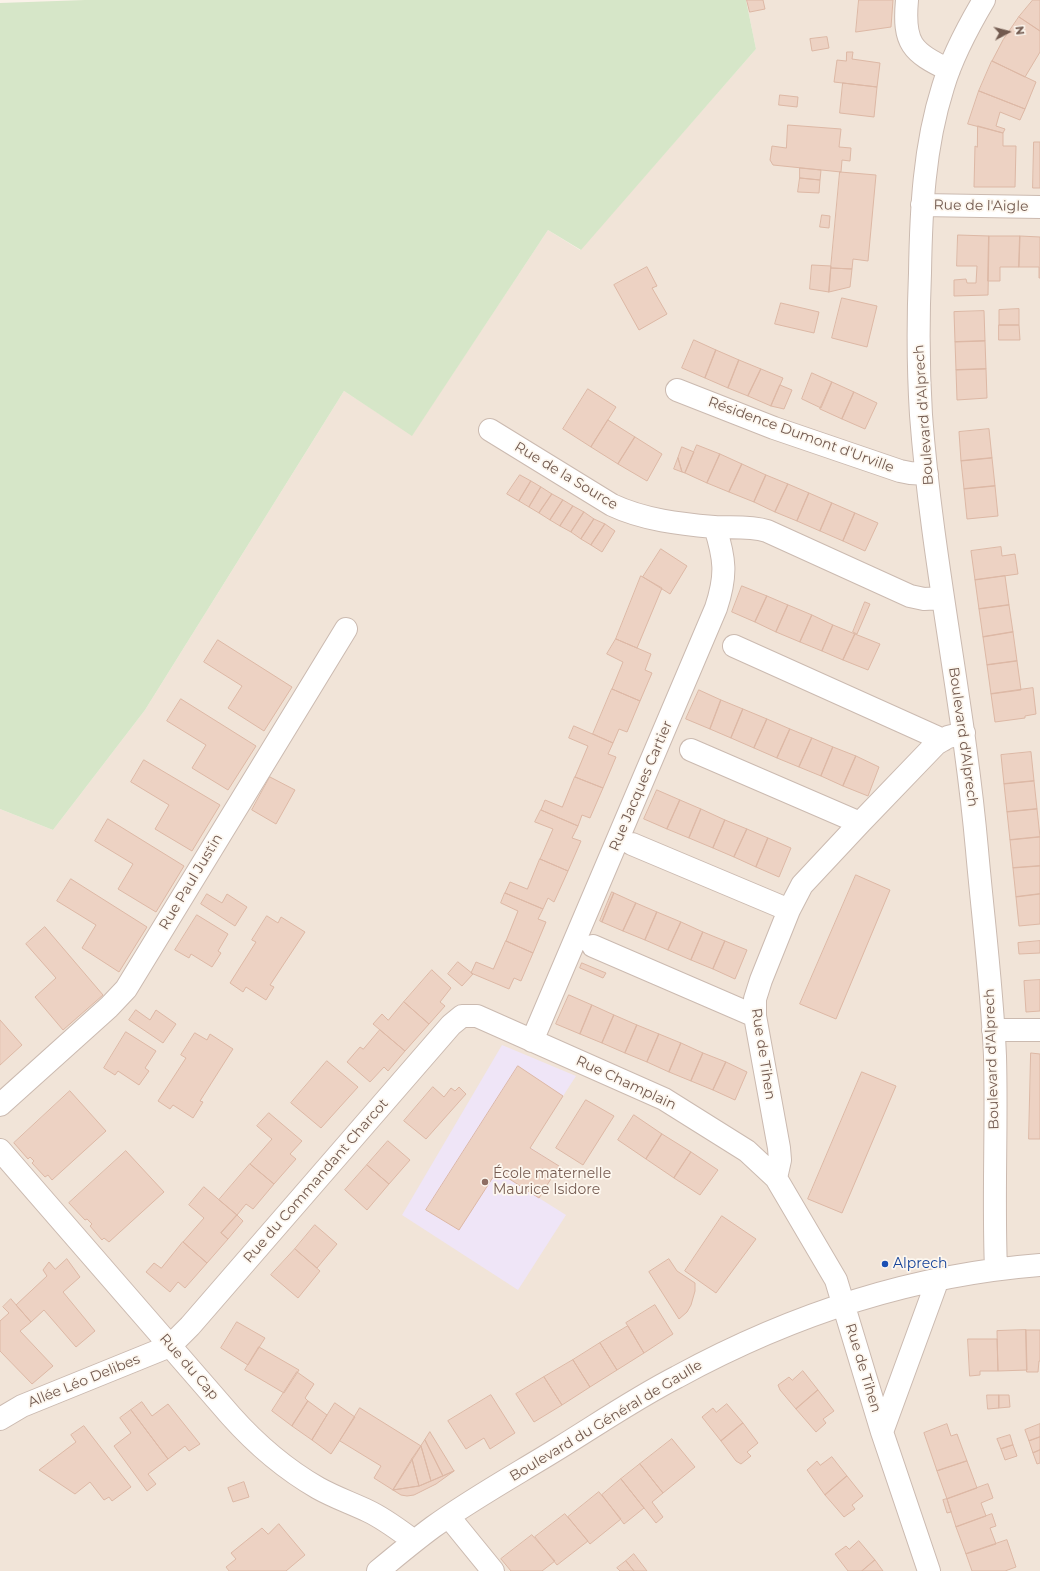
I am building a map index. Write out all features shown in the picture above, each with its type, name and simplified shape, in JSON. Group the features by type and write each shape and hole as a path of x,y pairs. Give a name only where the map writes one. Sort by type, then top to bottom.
{"street":[{"path":"907,0 906,26 908,36 912,44 918,52 949,70"},
{"name":"Boulevard d'Alprech","path":"984,0 959,47 949,70 932,129 927,157 922,205 918,338 920,399 927,474 943,598 964,733 977,848 993,1030 995,1076 996,1269"},
{"name":"Rue de l'Aigle","path":"922,205 1040,207"},
{"name":"Résidence Dumont d'Urville","path":"677,390 774,428 900,471 927,474"},
{"name":"Rue de la Source","path":"490,430 623,511 648,519 715,527"},
{"path":"715,527 758,528 910,596 924,599 943,598"},
{"name":"Rue Jacques Cartier","path":"532,1041 716,608 724,584 724,562 715,527"},
{"name":"Rue Paul Justin","path":"0,1105 109,1007 126,989 346,629"},
{"path":"734,646 943,740"},
{"name":"Rue de Tihen","path":"929,1571 882,1432 836,1280 776,1178 780,1160 779,1148 756,1016 755,1000 761,980 789,910 809,877 936,744 964,733"},
{"path":"691,750 860,823"},
{"path":"632,844 789,910"},
{"path":"593,946 756,1016"},
{"name":"Rue Champlain","path":"462,1016 477,1016 664,1099 748,1151 776,1178"},
{"name":"Rue du Commandant Charcot","path":"170,1346 190,1326 451,1025 462,1016"},
{"path":"993,1030 1040,1030"},
{"name":"Rue du Cap","path":"0,1150 242,1428 278,1461 318,1488 368,1512 396,1528 414,1541"},
{"name":"Boulevard du Général de Gaulle","path":"378,1571 414,1541 449,1517 636,1400 726,1351 774,1330 843,1304 890,1290 938,1279 996,1269 1040,1264"},
{"name":"Rue de Tihen","path":"882,1432 938,1279"},
{"name":"Allée Léo Delibes","path":"0,1419 22,1406 170,1346"},
{"path":"449,1517 493,1571"}],"shaded area":[{"path":"746,0 1040,0 1040,1571 0,1571 0,809 53,830 145,710 344,391 412,435 548,230 580,250 756,49"},
{"name":"École maternelle Maurice Isidore","path":"502,1045 576,1076 530,1147 559,1166 539,1198 566,1215 518,1290 402,1215"}],"green space":[{"path":"85,0 746,0 756,49 581,250 548,230 412,436 344,391 145,710 53,830 0,809 0,3"}],"building":[{"path":"747,0 763,0 765,9 750,12"},
{"path":"859,0 893,0 891,27 856,32"},
{"path":"1033,0 1040,0 1040,31 1019,17"},
{"path":"1019,17 1040,31 1040,52 1025,77 992,61 1003,40"},
{"path":"827,37 829,48 812,51 810,39"},
{"path":"847,52 853,52 852,59 880,63 877,87 834,82 837,60 846,61"},
{"path":"992,61 1036,82 1025,109 979,91"},
{"path":"843,83 877,87 874,117 840,113"},
{"path":"979,91 1025,109 1020,120 1000,112 996,126 1005,129 1003,133 968,124"},
{"path":"780,95 798,97 797,107 779,105"},
{"path":"788,125 841,129 839,147 851,148 850,161 842,160 841,172 773,165 770,160 772,146 786,148"},
{"path":"978,126 1003,133 1003,146 1016,146 1015,187 974,187 975,146 977,147"},
{"path":"1034,142 1040,142 1040,188 1033,188"},
{"path":"800,168 821,170 820,180 800,178"},
{"path":"840,172 876,175 868,261 853,259 852,269 831,268"},
{"path":"800,178 820,180 819,193 798,192"},
{"path":"822,215 830,216 829,228 820,227"},
{"path":"958,235 989,236 988,295 954,296 954,280 966,279 967,283 976,283 977,266 957,266"},
{"path":"989,236 1020,236 1019,267 1000,267 1000,281 988,281"},
{"path":"1020,236 1040,237 1040,278 1039,267 1019,267"},
{"path":"812,265 831,266 829,292 810,289"},
{"path":"647,267 657,286 652,288 667,314 639,330 614,285"},
{"path":"831,268 852,269 850,287 829,292"},
{"path":"842,298 877,306 867,347 832,338"},
{"path":"781,303 819,312 814,333 775,324"},
{"path":"1019,309 1019,325 999,325 999,310"},
{"path":"984,311 985,341 955,342 954,312"},
{"path":"999,325 1019,325 1020,340 999,340"},
{"path":"694,340 716,350 705,378 682,368"},
{"path":"985,341 986,369 956,370 955,342"},
{"path":"716,350 739,360 728,388 705,378"},
{"path":"739,360 761,369 748,396 728,388"},
{"path":"761,369 783,378 771,406 748,396"},
{"path":"986,369 987,398 957,400 956,370"},
{"path":"812,373 832,382 821,408 802,399"},
{"path":"832,382 854,392 842,419 820,409"},
{"path":"780,385 792,390 784,409 771,406"},
{"path":"588,389 616,407 591,447 563,429"},
{"path":"854,392 877,403 865,429 842,419"},
{"path":"608,420 635,437 618,464 591,447"},
{"path":"989,429 992,458 961,461 959,432"},
{"path":"635,437 662,454 647,481 618,464"},
{"path":"697,445 720,454 707,483 685,473"},
{"path":"682,447 694,452 685,473 682,472 678,458"},
{"path":"720,454 742,464 729,492 707,483"},
{"path":"678,458 682,472 674,469"},
{"path":"992,458 995,486 964,489 961,461"},
{"path":"742,464 766,475 754,502 729,492"},
{"path":"520,475 531,481 519,501 507,494"},
{"path":"766,475 788,484 775,512 754,502"},
{"path":"531,481 541,487 529,507 519,501"},
{"path":"788,484 809,493 797,521 775,512"},
{"path":"995,486 998,516 967,519 964,489"},
{"path":"541,487 552,494 539,513 529,507"},
{"path":"809,493 832,503 820,531 797,521"},
{"path":"552,494 563,500 550,520 539,513"},
{"path":"563,500 573,506 560,526 550,520"},
{"path":"832,503 855,513 843,541 820,531"},
{"path":"573,506 584,512 571,532 560,526"},
{"path":"584,512 594,519 581,539 571,532"},
{"path":"855,513 878,523 865,551 843,541"},
{"path":"594,519 605,524 591,545 581,539"},
{"path":"605,524 615,531 602,552 591,545"},
{"path":"1001,547 1002,556 1015,554 1018,574 975,580 971,551"},
{"path":"661,549 687,566 670,594 643,577"},
{"path":"641,576 662,588 637,648 616,639"},
{"path":"1005,576 1009,605 979,609 975,580"},
{"path":"742,586 767,596 755,622 732,612"},
{"path":"767,596 788,605 776,632 755,622"},
{"path":"865,602 870,604 857,634 853,632"},
{"path":"788,605 812,615 800,642 776,632"},
{"path":"1009,605 1013,632 983,637 979,609"},
{"path":"812,615 833,625 822,651 800,642"},
{"path":"833,625 855,634 843,660 822,651"},
{"path":"1013,632 1017,661 987,665 983,637"},
{"path":"855,634 880,644 868,670 843,660"},
{"path":"616,639 651,654 645,670 652,673 640,701 612,689 623,662 607,654"},
{"path":"218,640 292,687 264,731 228,708 242,686 204,662"},
{"path":"1017,661 1021,690 991,694 987,665"},
{"path":"1033,688 1036,714 1025,716 1025,718 995,722 991,694"},
{"path":"612,689 640,701 627,732 619,729 613,743 593,734"},
{"path":"699,690 721,700 710,729 686,719"},
{"path":"181,699 256,746 228,790 192,768 206,745 167,721"},
{"path":"721,700 743,709 731,738 710,729"},
{"path":"743,709 767,719 754,748 731,738"},
{"path":"767,719 790,729 777,758 754,748"},
{"path":"574,726 613,743 608,754 616,757 603,788 575,777 588,746 569,738"},
{"path":"790,729 812,738 799,767 777,758"},
{"path":"812,738 833,747 821,776 799,767"},
{"path":"833,747 856,756 843,786 821,776"},
{"path":"1031,752 1034,781 1004,784 1001,755"},
{"path":"856,756 879,767 868,796 843,786"},
{"path":"144,760 220,805 192,851 155,829 169,805 131,782"},
{"path":"270,777 295,790 276,824 252,810"},
{"path":"575,777 603,788 590,818 582,815 578,826 541,810 545,800 562,807"},
{"path":"1034,781 1037,809 1007,812 1004,784"},
{"path":"657,790 680,800 667,829 644,819"},
{"path":"680,800 701,809 689,838 667,829"},
{"path":"701,809 725,820 713,848 689,838"},
{"path":"1037,809 1040,837 1010,840 1007,812"},
{"path":"541,810 578,826 572,838 581,841 568,871 540,859 553,829 535,822"},
{"path":"108,819 184,866 156,912 118,889 133,864 95,841"},
{"path":"725,820 747,829 734,857 713,848"},
{"path":"747,829 768,838 756,867 734,857"},
{"path":"1040,837 1040,866 1013,868 1010,840"},
{"path":"768,838 791,848 779,877 756,867"},
{"path":"540,859 568,871 554,902 548,898 543,909 505,893 510,882 527,889"},
{"path":"1040,866 1040,894 1016,897 1013,868"},
{"path":"856,875 890,890 836,1019 800,1004"},
{"path":"71,879 147,927 119,972 82,948 96,925 57,901"},
{"path":"612,892 614,893 602,922 600,921"},
{"path":"505,893 543,909 538,919 546,922 533,953 506,941 518,911 501,903"},
{"path":"614,893 636,903 623,931 602,922"},
{"path":"207,894 222,903 227,894 247,907 235,926 201,904"},
{"path":"1040,894 1040,924 1019,926 1016,897"},
{"path":"636,903 657,912 645,940 623,931"},
{"path":"657,912 681,922 668,950 645,940"},
{"path":"197,915 228,934 218,951 221,953 212,967 191,954 189,958 175,950"},
{"path":"267,916 278,923 281,917 305,932 270,985 274,987 266,1000 246,987 243,992 230,983 256,942 252,940"},
{"path":"681,922 703,932 691,960 668,950"},
{"path":"45,927 103,995 63,1030 35,997 56,978 26,944"},
{"path":"703,932 725,941 713,969 691,960"},
{"path":"506,941 533,953 521,981 514,978 509,989 471,973 476,962 493,969"},
{"path":"725,941 747,950 735,979 713,969"},
{"path":"1040,941 1040,953 1019,954 1018,943"},
{"path":"458,962 473,974 462,986 448,974"},
{"path":"582,963 606,973 603,978 580,968"},
{"path":"432,970 451,988 440,1002 445,1006 429,1024 404,1002"},
{"path":"1040,980 1040,1011 1026,1012 1024,981"},
{"path":"569,995 592,1005 580,1034 556,1024"},
{"path":"404,1002 429,1024 405,1051 373,1024 382,1014 388,1020"},
{"path":"592,1005 614,1015 602,1043 580,1034"},
{"path":"136,1010 150,1020 156,1010 176,1024 163,1043 129,1020"},
{"path":"614,1015 637,1025 625,1053 602,1043"},
{"path":"0,1020 22,1045 0,1065"},
{"path":"637,1025 659,1034 647,1062 625,1053"},
{"path":"380,1030 405,1051 388,1071 384,1067 370,1082 347,1062 360,1047 363,1049"},
{"path":"126,1032 156,1051 145,1068 149,1071 139,1085 118,1071 115,1075 104,1068"},
{"path":"195,1033 207,1040 210,1034 233,1049 200,1101 203,1102 193,1118 173,1105 170,1109 158,1101 186,1058 181,1055"},
{"path":"659,1034 681,1043 669,1072 647,1062"},
{"path":"681,1043 703,1053 691,1081 669,1072"},
{"path":"703,1053 726,1062 713,1090 691,1081"},
{"path":"1031,1053 1040,1054 1040,1139 1029,1139"},
{"path":"327,1061 358,1087 321,1128 291,1103"},
{"path":"726,1062 747,1072 735,1100 713,1090"},
{"path":"518,1066 563,1096 530,1148 559,1166 539,1198 497,1171 459,1230 426,1210"},
{"path":"862,1072 896,1086 842,1213 808,1199"},
{"path":"433,1087 444,1097 451,1088 455,1091 459,1087 466,1094 426,1139 404,1121"},
{"path":"70,1091 106,1131 52,1180 48,1175 45,1177 32,1163 34,1161 30,1157 28,1159 14,1143"},
{"path":"586,1100 614,1116 583,1165 556,1148"},
{"path":"269,1113 302,1141 290,1154 296,1159 274,1184 250,1164 272,1139 257,1126"},
{"path":"634,1115 662,1134 646,1159 618,1140"},
{"path":"662,1134 691,1152 674,1178 646,1159"},
{"path":"388,1141 410,1160 389,1184 367,1165"},
{"path":"126,1151 164,1192 109,1242 104,1238 102,1240 90,1226 92,1224 87,1219 85,1220 69,1203"},
{"path":"691,1152 718,1170 700,1195 674,1178"},
{"path":"250,1164 274,1184 253,1209 246,1204 237,1215 219,1200"},
{"path":"367,1165 389,1184 367,1210 345,1190"},
{"path":"204,1187 237,1215 221,1233 228,1239 207,1263 183,1242 204,1218 189,1205"},
{"path":"237,1215 243,1221 228,1239 221,1233"},
{"path":"722,1216 756,1239 716,1293 685,1271"},
{"path":"315,1225 337,1244 317,1268 295,1249"},
{"path":"183,1242 207,1263 185,1288 178,1282 170,1292 146,1272 154,1263 161,1268"},
{"path":"295,1249 320,1271 298,1298 271,1275"},
{"path":"67,1259 80,1277 63,1292 95,1331 76,1347 44,1310 31,1322 16,1305 47,1276 43,1270 49,1262 55,1269"},
{"path":"669,1259 677,1271 695,1283 695,1291 691,1305 687,1312 679,1319 649,1272"},
{"path":"11,1299 31,1322 20,1331 53,1366 32,1384 0,1351 0,1321 9,1313 3,1307"},
{"path":"655,1305 673,1334 644,1353 626,1323"},
{"path":"237,1322 265,1338 248,1365 221,1348"},
{"path":"628,1326 644,1353 617,1370 600,1343"},
{"path":"1026,1330 1040,1330 1040,1361 1038,1372 1027,1372"},
{"path":"1026,1330 1027,1370 998,1371 997,1331"},
{"path":"968,1339 997,1339 998,1371 980,1371 980,1375 970,1376"},
{"path":"600,1343 617,1370 590,1387 573,1360"},
{"path":"259,1347 299,1370 284,1393 245,1370"},
{"path":"573,1360 590,1387 562,1405 544,1377"},
{"path":"803,1371 818,1390 796,1409 780,1390 778,1385 789,1377 792,1380"},
{"path":"297,1372 314,1384 305,1398 308,1401 292,1426 272,1411"},
{"path":"544,1377 562,1405 534,1422 516,1394"},
{"path":"818,1390 834,1411 823,1419 826,1423 816,1432 796,1409"},
{"path":"491,1395 515,1433 490,1449 484,1438 466,1449 448,1421"},
{"path":"987,1395 999,1395 999,1408 988,1409"},
{"path":"999,1395 1009,1395 1010,1407 999,1408"},
{"path":"308,1401 327,1415 312,1440 292,1426"},
{"path":"142,1402 152,1416 168,1404 200,1444 189,1451 185,1446 168,1459 131,1410"},
{"path":"335,1403 355,1417 331,1454 312,1440"},
{"path":"727,1404 743,1423 721,1441 702,1417 713,1408 716,1412"},
{"path":"360,1408 421,1446 393,1490 374,1478 381,1466 340,1441"},
{"path":"131,1410 168,1459 148,1474 156,1484 147,1491 114,1446 131,1433 120,1418"},
{"path":"743,1423 758,1443 747,1452 751,1456 741,1464 736,1461 721,1441"},
{"path":"947,1424 951,1436 957,1434 967,1461 937,1471 924,1433"},
{"path":"1040,1424 1040,1437 1029,1441 1025,1430"},
{"path":"84,1426 131,1487 112,1501 109,1497 104,1500 90,1482 75,1494 39,1470 76,1442 71,1435"},
{"path":"430,1432 454,1471 443,1476 425,1440"},
{"path":"1010,1435 1013,1445 1001,1449 997,1439"},
{"path":"1040,1437 1040,1450 1033,1453 1029,1441"},
{"path":"672,1439 695,1467 663,1493 640,1464"},
{"path":"425,1440 443,1476 431,1481 421,1446"},
{"path":"1013,1445 1017,1456 1005,1460 1001,1449"},
{"path":"421,1446 431,1481 419,1486 412,1459"},
{"path":"1040,1450 1040,1463 1037,1464 1033,1453"},
{"path":"832,1457 847,1476 825,1495 807,1470 817,1461 820,1465"},
{"path":"412,1459 419,1486 393,1490"},
{"path":"967,1461 977,1488 947,1499 937,1471"},
{"path":"640,1464 663,1493 652,1502 663,1517 656,1523 621,1479"},
{"path":"454,1471 436,1484 414,1495 401,1495 393,1490 419,1486"},
{"path":"847,1476 863,1496 852,1505 855,1509 844,1517 825,1495"},
{"path":"621,1479 644,1508 624,1524 602,1495"},
{"path":"244,1482 249,1497 233,1502 228,1488"},
{"path":"988,1484 993,1498 981,1503 986,1516 956,1527 947,1499"},
{"path":"599,1492 621,1519 590,1544 568,1517"},
{"path":"947,1499 951,1512 947,1513 943,1500"},
{"path":"565,1514 588,1541 557,1565 535,1537"},
{"path":"992,1514 996,1526 990,1528 996,1544 966,1554 956,1527"},
{"path":"279,1524 305,1555 286,1571 229,1571 226,1567 236,1559 231,1553 262,1528 268,1534"},
{"path":"532,1535 555,1561 542,1571 511,1571 501,1559"},
{"path":"1007,1540 1016,1567 1005,1571 972,1571 966,1554"},
{"path":"859,1541 875,1560 862,1571 848,1571 835,1554 846,1546 849,1549"},
{"path":"634,1554 647,1571 634,1571 626,1561"},
{"path":"875,1560 883,1571 862,1571"},
{"path":"626,1561 634,1571 620,1571 617,1568"}],"place":[{"name":"École maternelle Maurice Isidore","path":"485,1182"},
{"name":"Alprech","path":"885,1264"}]}
